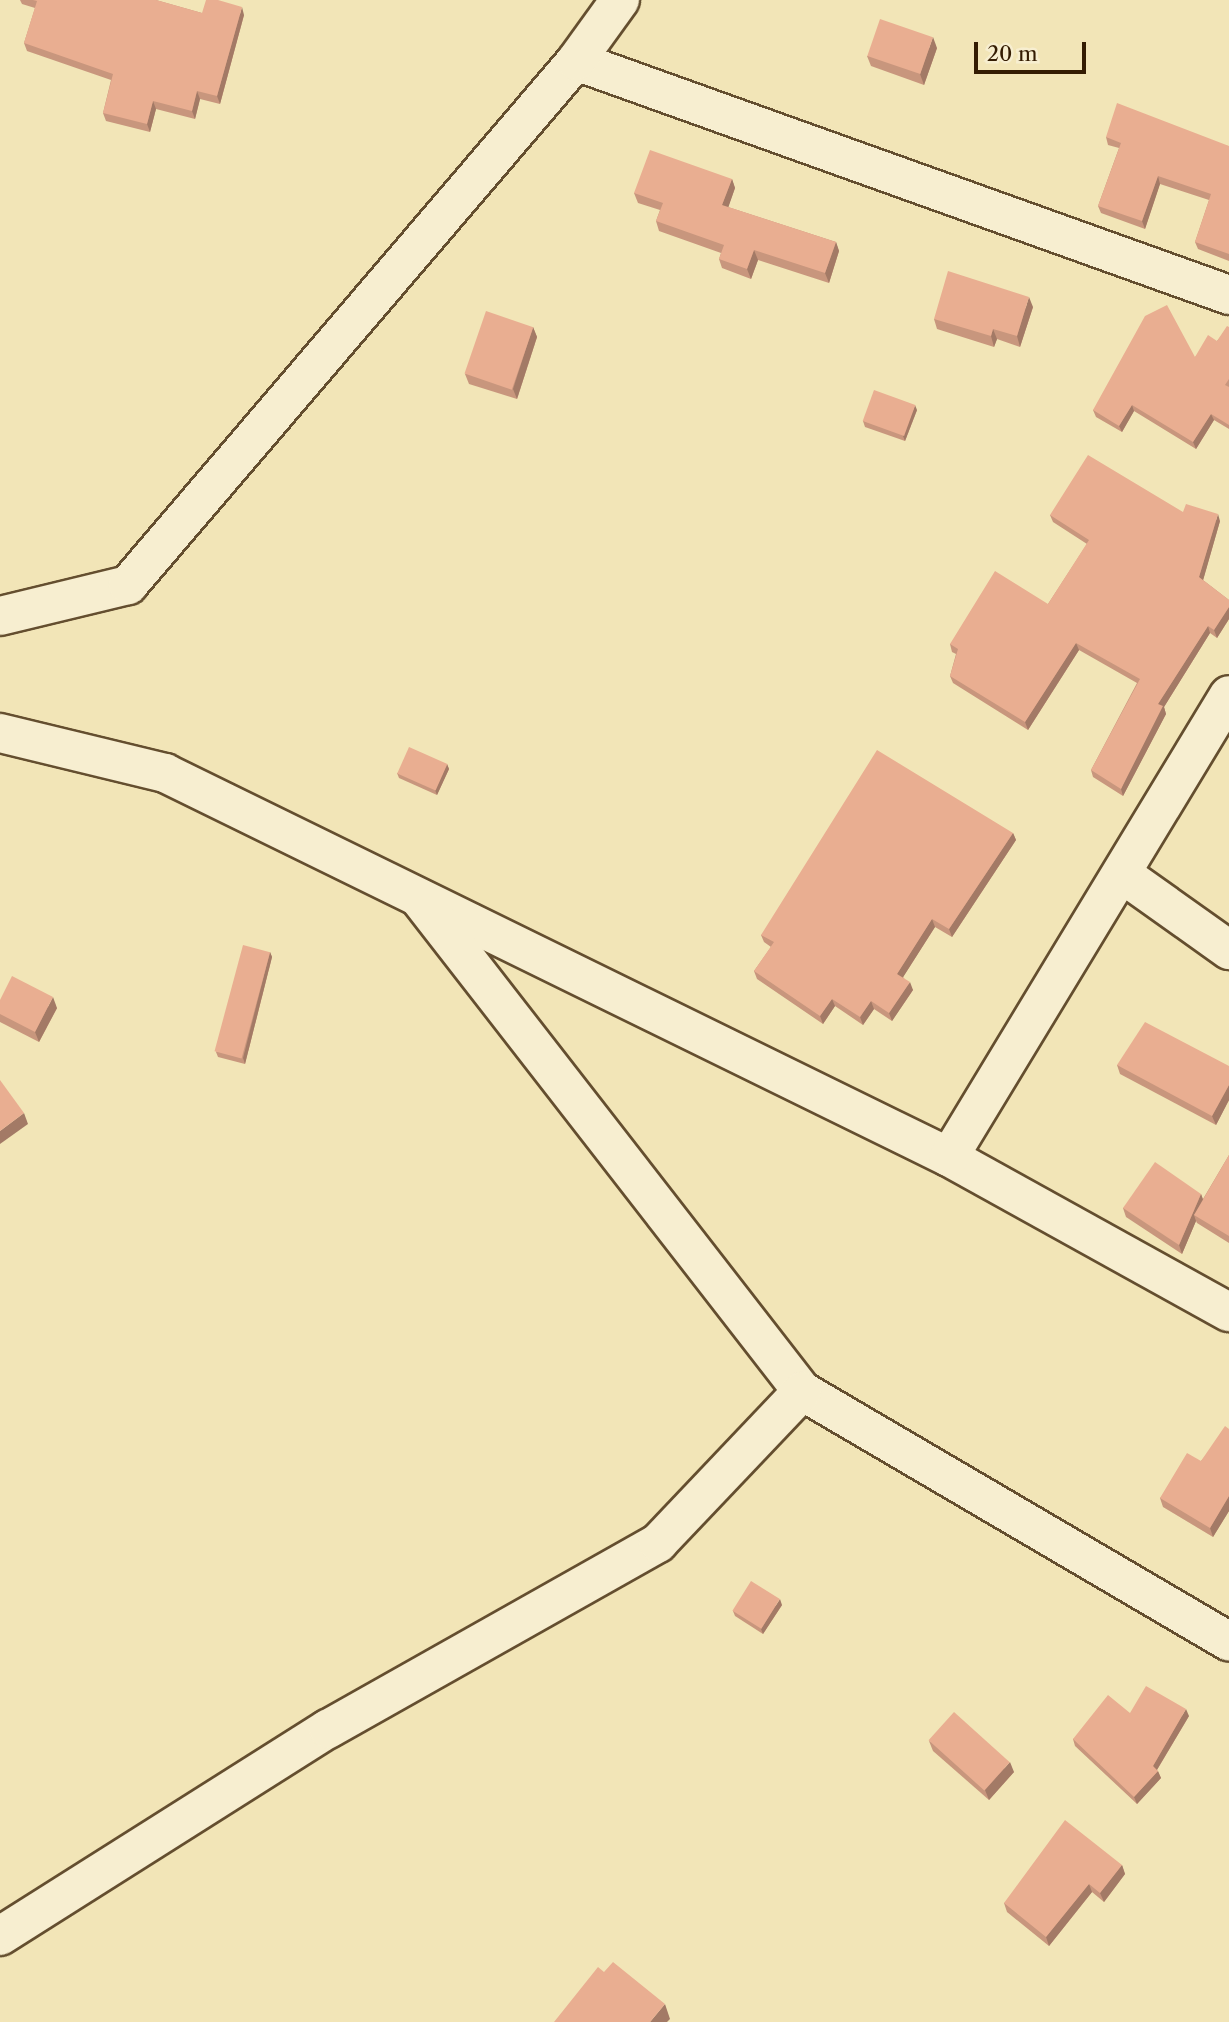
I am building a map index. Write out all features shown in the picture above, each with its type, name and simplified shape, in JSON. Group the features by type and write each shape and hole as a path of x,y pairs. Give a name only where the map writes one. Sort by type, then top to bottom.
{"street":[{"path":"0,616 128,585 576,61 620,0"},
{"path":"576,61 1229,295"},
{"path":"950,1157 1125,876 1229,695"},
{"path":"0,733 165,773 414,891 950,1157 1229,1312"},
{"path":"1125,876 1229,950"},
{"path":"414,891 802,1391 1229,1642"},
{"path":"0,1936 328,1729 658,1543 802,1391"}],"building":[{"path":"33,0 156,0 202,13 206,0 218,0 242,7 217,96 197,91 192,111 153,101 147,124 103,113 113,74 24,43 37,1"},
{"path":"880,19 933,37 920,74 867,56"},
{"path":"1117,103 1229,146 1229,254 1195,242 1211,194 1158,176 1142,221 1098,206 1121,143 1106,137"},
{"path":"650,150 732,179 722,205 836,242 825,273 754,250 747,269 719,259 724,245 656,221 663,203 634,193"},
{"path":"948,271 1029,297 1017,336 993,329 991,336 934,319"},
{"path":"1167,305 1195,357 1208,335 1217,341 1227,326 1229,327 1229,379 1225,385 1229,387 1229,425 1211,414 1193,442 1132,405 1119,426 1093,410 1145,316"},
{"path":"486,311 533,327 512,390 465,373"},
{"path":"874,390 915,405 904,436 863,421"},
{"path":"1088,455 1183,512 1186,504 1218,514 1199,577 1229,600 1229,607 1214,630 1208,626 1158,704 1163,706 1121,789 1091,770 1140,679 1076,643 1025,722 950,676 958,649 950,644 995,571 1048,604 1089,540 1050,515"},
{"path":"409,747 447,764 436,791 397,773"},
{"path":"877,750 1013,833 949,929 932,919 897,974 910,982 889,1013 871,1001 860,1017 832,999 820,1016 754,971 774,942 761,935"},
{"path":"243,945 270,952 242,1058 215,1051"},
{"path":"12,976 53,997 35,1032 0,1014 0,1000"},
{"path":"1145,1022 1229,1066 1229,1085 1212,1116 1117,1065"},
{"path":"0,1080 24,1113 0,1131"},
{"path":"1229,1155 1229,1236 1194,1215"},
{"path":"1155,1162 1201,1194 1179,1245 1123,1208"},
{"path":"1225,1426 1229,1429 1229,1496 1210,1528 1160,1498 1187,1453 1201,1461"},
{"path":"751,1581 780,1599 761,1629 732,1611"},
{"path":"1146,1686 1186,1709 1153,1766 1158,1771 1134,1797 1073,1739 1108,1695 1130,1713"},
{"path":"954,1712 1010,1762 984,1790 929,1740"},
{"path":"1065,1820 1122,1865 1100,1893 1089,1884 1046,1937 1004,1903"},
{"path":"613,1962 665,2004 650,2022 554,2022 598,1967 604,1972"}]}
